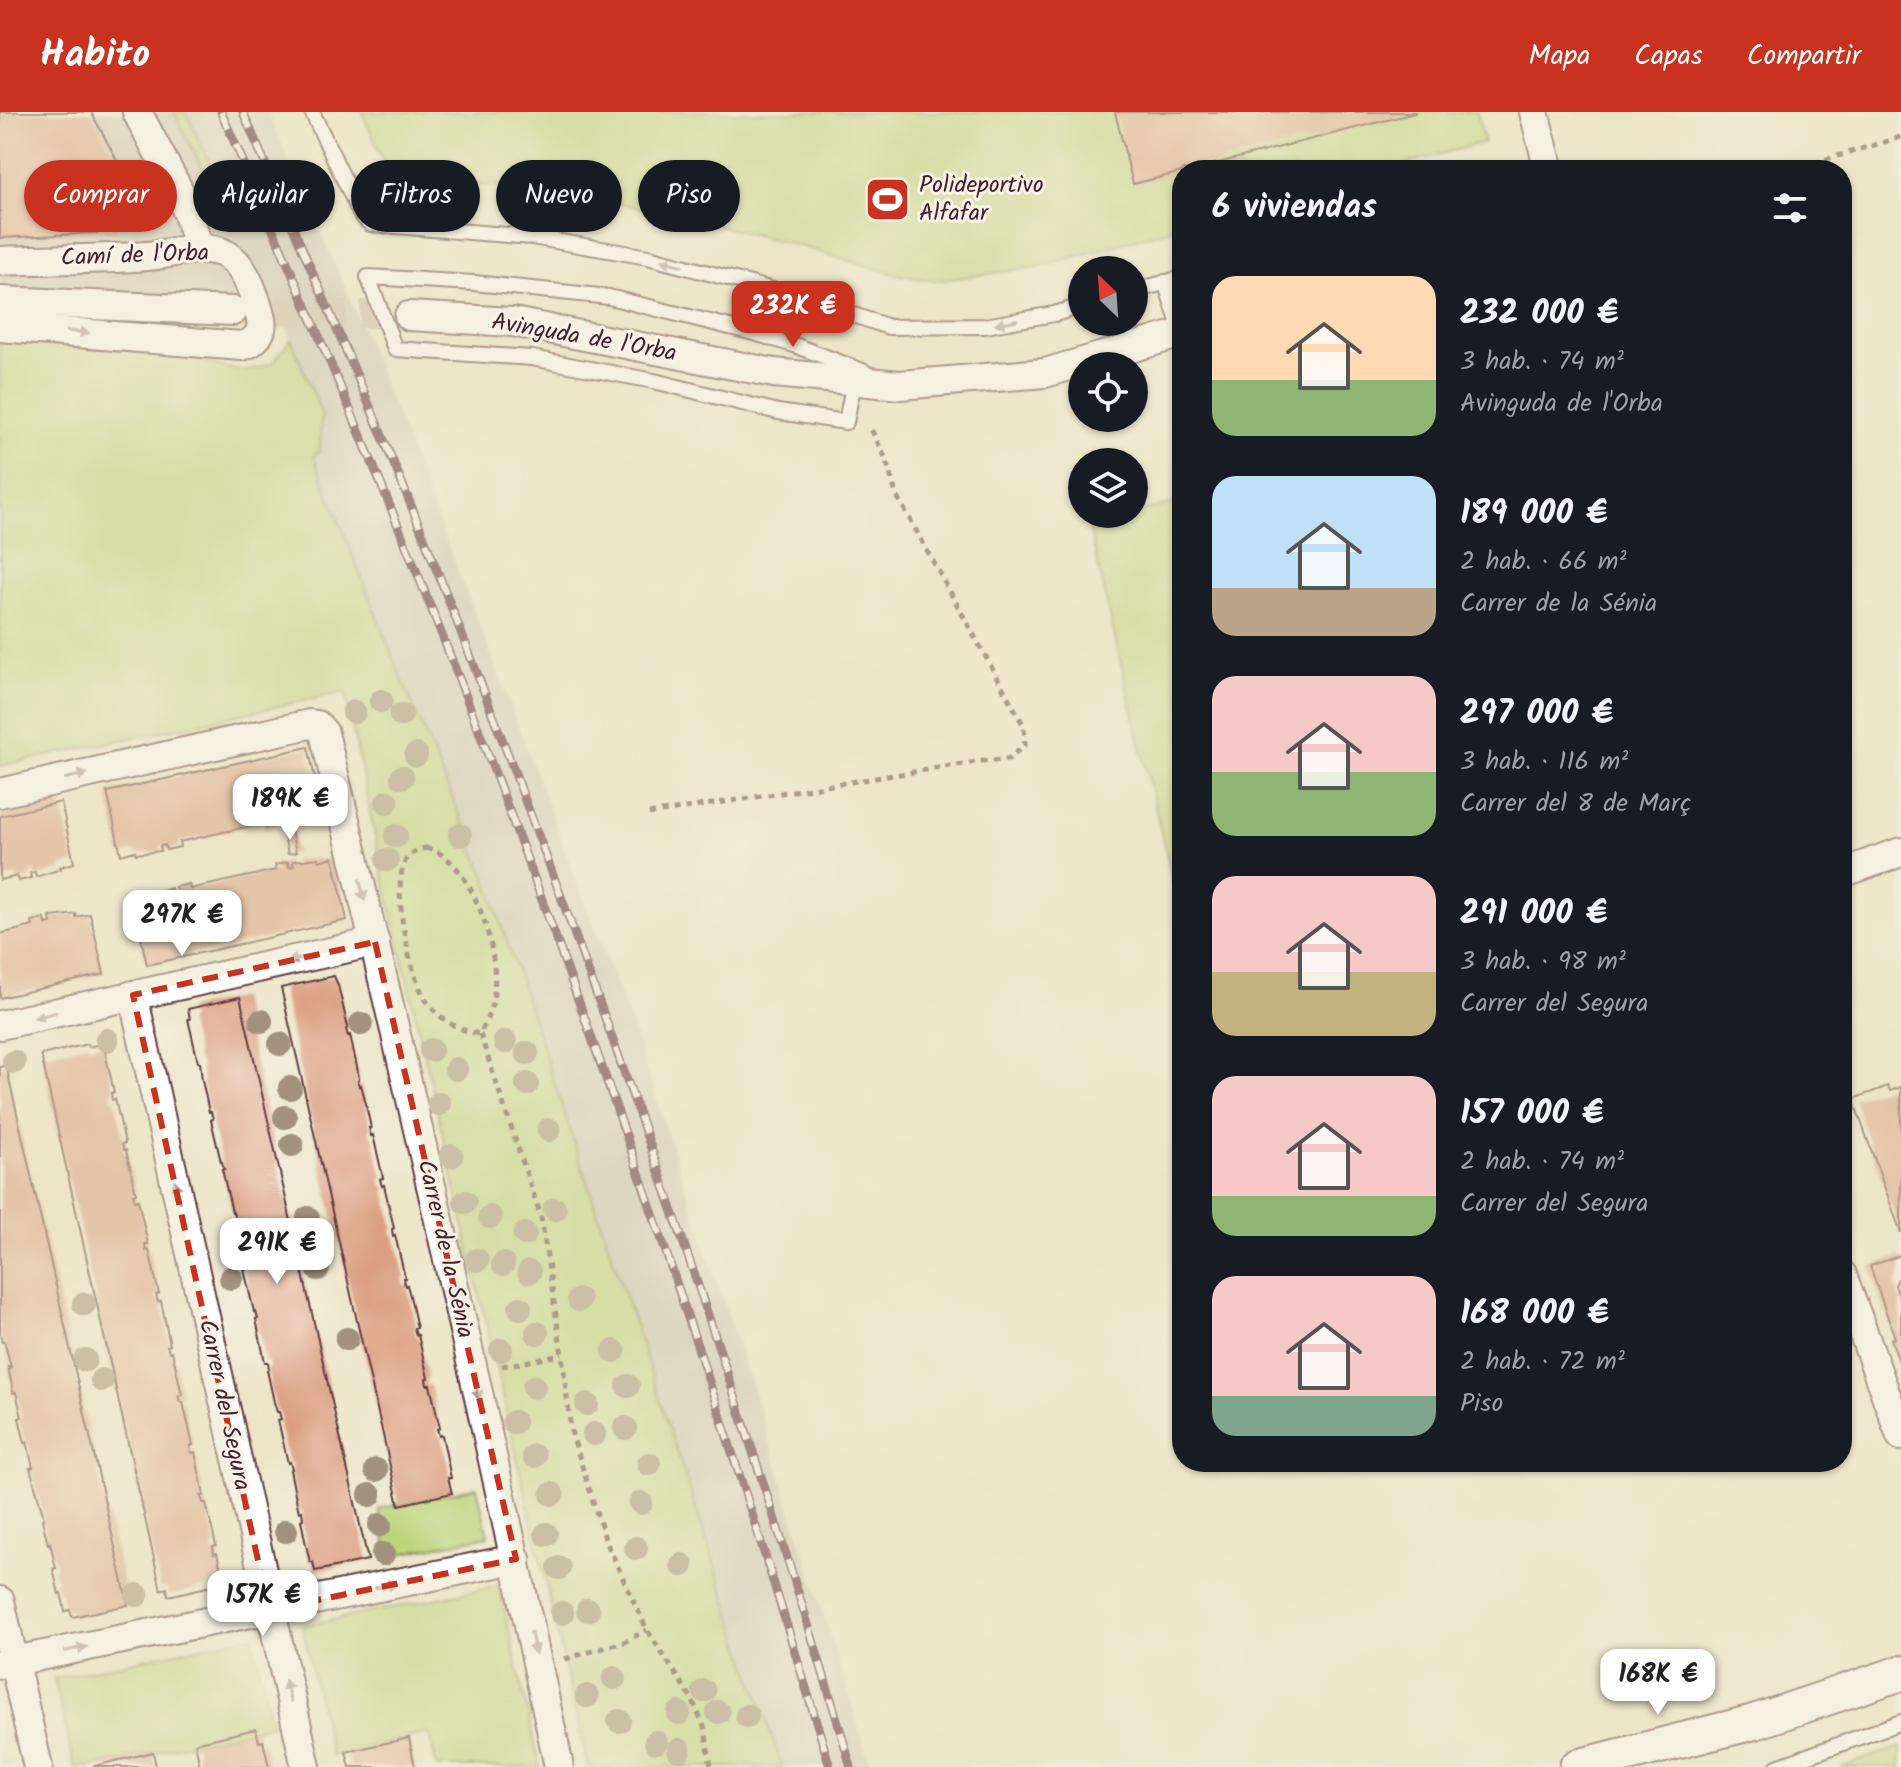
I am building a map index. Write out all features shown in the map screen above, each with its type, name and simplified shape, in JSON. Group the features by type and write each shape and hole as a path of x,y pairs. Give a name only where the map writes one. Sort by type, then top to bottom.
{"street":[{"path":"137,112 180,193 199,249"},
{"path":"1534,112 1546,160"},
{"name":"Camí de l'Orba","path":"0,261 149,256 199,249 217,251 228,255 240,267 242,300"},
{"path":"0,301 242,300 262,323 259,335 242,346 0,327"},
{"name":"Avinguda de l'Orba","path":"409,316 513,322 774,373 900,385 1045,373 1172,336"},
{"name":"Carrer de la Sénia","path":"0,793 310,724 317,725 324,733 516,1559 559,1767"},
{"path":"1852,869 1901,852"},
{"path":"0,1025 375,942"},
{"name":"Carrer del Segura","path":"133,995 306,1767"},
{"path":"1852,1302 1901,1436"},
{"path":"7,1663 516,1559"},
{"path":"0,1601 7,1663 38,1767"},
{"path":"1577,1767 1754,1722 1901,1673"}],"lane":[{"path":"312,112 361,215 370,224 532,237 648,257 800,297 889,327 985,326 1068,310"},
{"path":"854,381 846,422 778,412 654,381 532,358 395,349 368,277 474,283 609,297 768,337 900,385"},
{"path":"1148,287 1172,280"},
{"path":"1165,282 1172,303"},
{"path":"1777,1767 1901,1722"}],"path":[{"path":"1824,160 1901,137"},
{"path":"649,814 1008,759 1025,745 1024,726 896,494 885,457 870,426"},
{"path":"480,1034 467,1032 446,1021 426,1001 414,977 400,897 406,860 414,851 426,848 441,853 462,874 477,900 491,947 495,990 490,1013 480,1034 541,1217 571,1431 605,1539 647,1630 692,1699 705,1729 711,1767"},
{"path":"494,1367 562,1355"},
{"path":"559,1660 624,1642 647,1630"}],"highlighted area":[{"path":"375,942 516,1559 269,1610 133,995"}],"shaded area":[{"path":"0,112 267,112 288,160 193,160 193,232 321,232 346,289 490,652 632,1027 759,1408 871,1767 782,1767 486,875 402,680 312,455 322,415 280,311 0,301"}],"green space":[{"path":"174,112 185,112 208,160 198,160"},
{"name":"Polideportivo Alfafar","path":"362,112 1477,112 1484,142 1419,160 1172,160 1172,229 1068,256 1068,259 1039,267 935,281 894,274 740,231 740,160 638,160 638,207 622,204 622,160 496,160 496,186 480,185 480,160 383,160"},
{"path":"291,339 322,415 319,452 313,455 402,680 485,875 782,1767 588,1767 382,870 345,692 0,766 0,342 177,352 221,367 246,371 273,363"},
{"path":"1172,504 1172,879 1089,528 1148,528 1148,510"},
{"path":"477,1487 488,1536 389,1556 379,1509"},
{"path":"499,1586 540,1767 437,1767 429,1733 331,1756 302,1626"},
{"path":"252,1636 272,1725 89,1767 75,1767 54,1678"},
{"path":"1901,1747 1901,1767 1842,1767"}],"building":[{"path":"0,112 91,112 117,160 24,160 24,232 115,232 0,238"},
{"path":"1115,112 1415,112 1229,160 1172,160 1172,174 1133,184"},
{"path":"308,747 322,810 284,823 283,819 278,820 279,825 265,828 264,823 179,842 180,847 166,850 165,845 160,846 161,851 136,854 135,851 121,855 107,792"},
{"path":"61,802 74,863 36,877 35,872 30,873 31,878 19,881 17,876 0,880 0,816"},
{"path":"291,830 296,853 288,854 283,832"},
{"path":"333,857 347,920 147,965 133,902 171,888 172,894 177,892 175,887 189,884 190,889 276,870 275,865 288,862 289,867 294,866 293,861 319,858 319,861"},
{"path":"76,914 76,917 90,914 104,974 0,998 0,934 33,926 32,922 45,918 46,924 51,923 50,917"},
{"path":"334,976 383,1178 380,1179 394,1228 393,1236 410,1296 417,1328 414,1328 440,1428 437,1429 439,1436 442,1435 451,1478 448,1478 452,1493 399,1505 281,988"},
{"path":"240,997 368,1560 315,1571 306,1545 302,1511 299,1512 292,1469 278,1420 281,1419 274,1402 268,1362 265,1362 258,1319 244,1269 247,1269 188,1019 188,1009"},
{"path":"103,1043 114,1092 111,1093 112,1100 115,1099 125,1143 122,1144 136,1193 133,1194 135,1201 138,1200 148,1244 145,1244 146,1251 149,1250 159,1294 156,1295 158,1302 161,1301 170,1345 167,1346 169,1352 172,1351 182,1395 178,1396 183,1402 193,1445 190,1446 191,1453 195,1452 204,1496 201,1496 203,1503 206,1503 216,1546 213,1547 214,1554 217,1553 224,1583 168,1596 167,1588 161,1590 41,1055"},
{"path":"6,1065 128,1605 72,1617 70,1610 65,1611 59,1594 53,1569 56,1568 19,1418 22,1417 16,1392 13,1393 8,1367 11,1367 0,1334 0,1067"},
{"path":"1888,1086 1890,1091 1901,1087 1901,1233 1853,1099"},
{"path":"1901,1255 1901,1273 1895,1285 1901,1303 1901,1367 1891,1339 1895,1338 1870,1266"},
{"path":"256,1729 259,1742 263,1741 269,1767 200,1767 195,1743"},
{"path":"409,1738 415,1767 350,1767 346,1752"},
{"path":"153,1752 156,1767 94,1767 94,1766"}],"tunnel":[{"path":"234,311 409,316"}],"railway":[{"path":"221,112 372,463 458,676 559,946 700,1355 830,1767"},
{"path":"243,112 405,490 576,938 715,1336 851,1767"}],"place":[{"name":"Polideportivo Alfafar","path":"888,199"}]}
